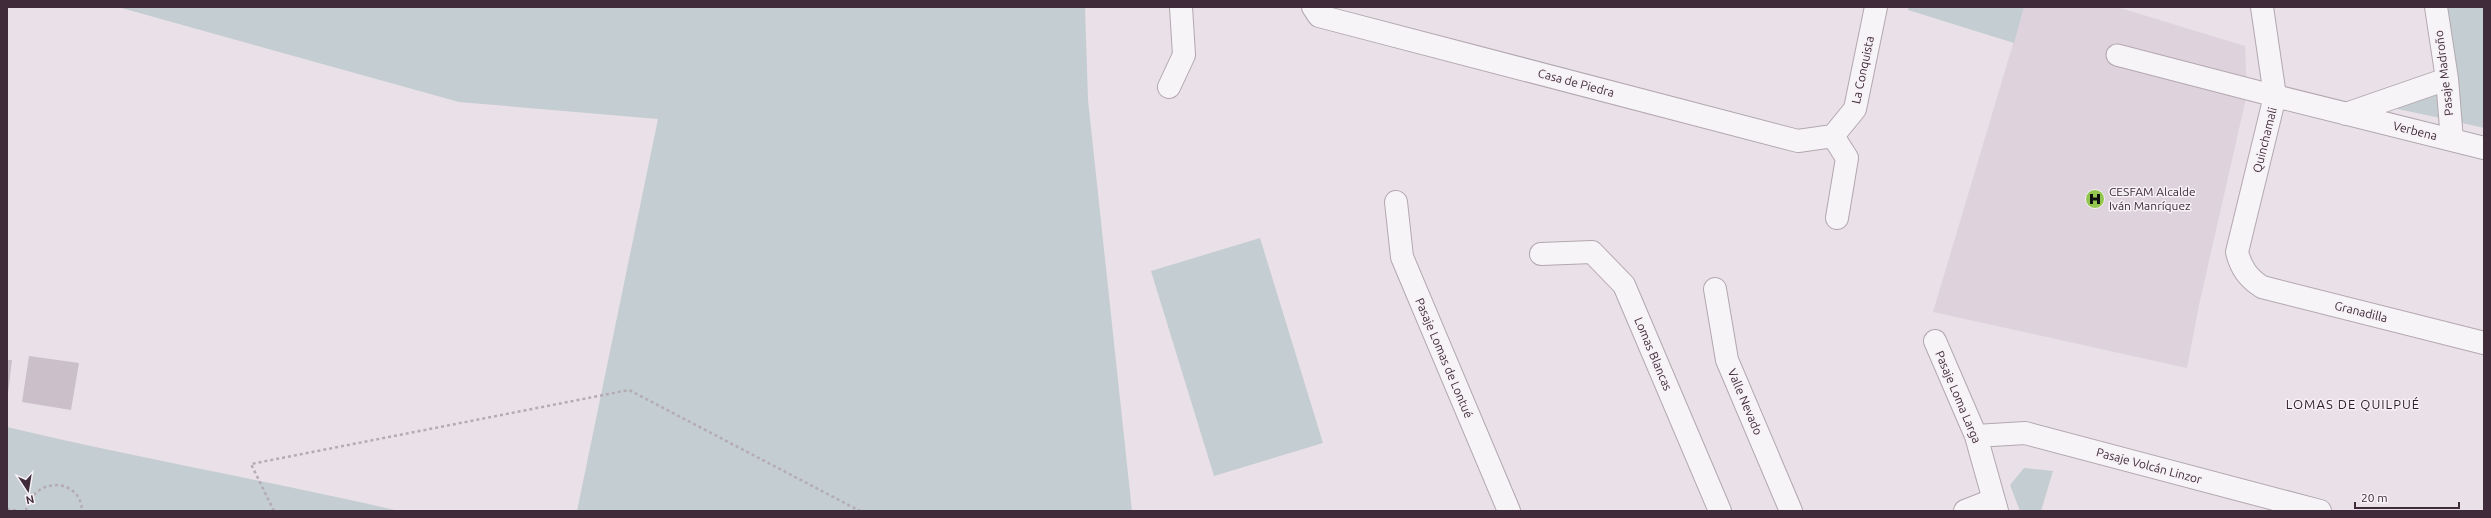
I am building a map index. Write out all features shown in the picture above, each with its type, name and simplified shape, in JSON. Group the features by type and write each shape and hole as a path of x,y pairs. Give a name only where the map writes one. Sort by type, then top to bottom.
{"street":[{"path":"1169,87 1184,55 1181,7"},
{"name":"La Conquista","path":"1833,136 1855,109 1876,7"},
{"name":"Quinchamali","path":"2244,271 2237,252 2275,96 2262,7"},
{"name":"Pasaje Madroño","path":"2436,7 2447,79 2452,140"},
{"name":"Casa de Piedra","path":"1316,11 1798,141 1833,136"},
{"path":"2346,114 2447,79"},
{"name":"Verbena","path":"2275,96 2484,148"},
{"path":"1833,136 1847,158 1837,218"},
{"name":"Pasaje Lomas de Lontué","path":"1396,202 1402,257 1509,511"},
{"name":"Lomas Blancas","path":"1541,254 1592,252 1624,286 1720,511"},
{"name":"Granadilla","path":"2244,271 2252,280 2262,286 2484,343"},
{"name":"Valle Nevado","path":"1714,289 1727,360 1791,511"},
{"name":"Pasaje Loma Larga","path":"1935,341 1976,436 1995,506 1965,511"},
{"name":"Pasaje Volcán Linzor","path":"1976,436 2025,433 2311,510"}],"lane":[{"path":"2117,55 2275,96"}],"path":[{"path":"274,511 251,464 629,390 860,511"},
{"path":"26,511 33,494 45,486 55,484 68,488 75,494 79,499 82,511"},
{"path":"7,509 19,511"}],"shaded area":[{"path":"118,7 1085,7 1088,100 1132,511 577,511 658,119 459,102"},
{"path":"1909,7 2024,7 2014,43 1908,10"},
{"name":"CESFAM Alcalde Iván Manríquez","path":"2024,7 2117,7 2245,46 2247,94 2199,305 2187,368 1933,312"},
{"path":"2445,7 2484,7 2484,128 2458,122"},
{"path":"2441,89 2445,119 2388,107"},
{"path":"1260,238 1323,443 1214,476 1151,271"},
{"path":"7,427 105,449 399,511 7,511"},
{"path":"2024,468 2053,471 2041,511 2020,511 2010,485"}],"building":[{"path":"29,356 79,363 71,410 22,402"},
{"path":"7,360 12,360 8,393 7,392"}],"place":[{"name":"CESFAM Alcalde Iván Manríquez","path":"2095,199"}],"district":[{"name":"LOMAS DE QUILPUÉ","path":"2353,404"}]}
